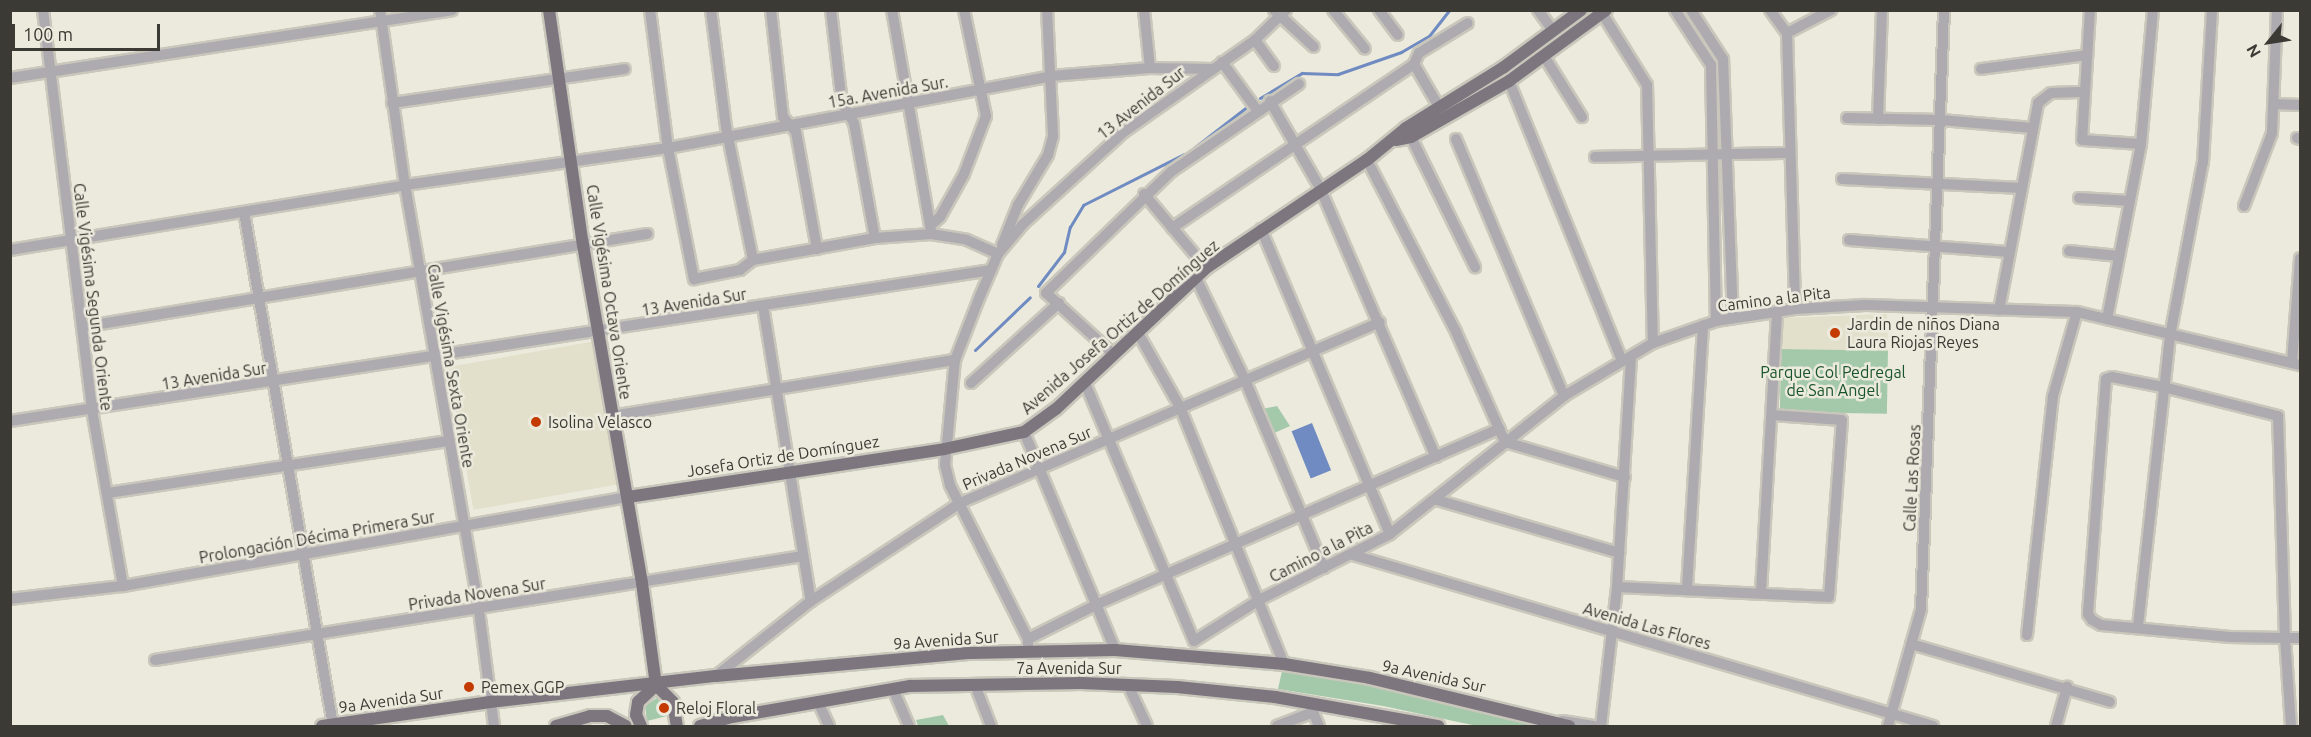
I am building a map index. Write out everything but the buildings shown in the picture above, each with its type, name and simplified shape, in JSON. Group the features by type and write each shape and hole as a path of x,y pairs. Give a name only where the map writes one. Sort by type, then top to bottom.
{"main road":[{"name":"Calle Vigésima Octava Oriente","path":"549,10 583,245 628,497 656,685"},
{"name":"Avenida Josefa Ortiz de Domínguez","path":"1409,133 1439,107 1581,10"},
{"name":"Avenida Josefa Ortiz de Domínguez","path":"944,449 1024,432 1085,383 1206,268 1320,188 1396,140 1509,81 1604,12"},
{"name":"Josefa Ortiz de Domínguez","path":"628,497 944,449"},
{"name":"9a Avenida Sur","path":"328,726 490,702 656,685 716,676 1028,646 1188,654 1284,664 1370,678 1569,726"},
{"path":"641,726 636,715 638,702 656,685 673,702 677,726"},
{"name":"7a Avenida Sur","path":"700,726 893,689 975,685 1128,685 1226,692 1438,726"},
{"path":"556,726 590,716 607,716 626,726"}],"street":[{"name":"Calle Vigésima Segunda Oriente","path":"43,10 92,410 123,586"},
{"path":"10,78 50,74 381,16 452,10"},
{"path":"650,10 668,148 694,279 740,270 753,260 931,230 967,240 998,254 1018,206 1048,155 1053,136 1047,10"},
{"path":"711,10 730,137 753,260"},
{"path":"771,10 783,117 796,132 817,249"},
{"path":"831,10 842,103 849,114 875,238"},
{"path":"892,10 931,230"},
{"path":"931,230 978,144 986,116 978,91 964,10"},
{"path":"1144,10 1150,68"},
{"path":"1334,10 1365,49"},
{"path":"1379,10 1398,35"},
{"path":"1538,10 1552,31"},
{"path":"1676,10 1711,65 1716,321"},
{"path":"1691,10 1723,59 1729,156 1733,317"},
{"path":"1770,10 1786,33 1796,309"},
{"path":"1786,33 1831,10"},
{"path":"1878,119 1882,10"},
{"name":"Calle Las Rosas","path":"1888,726 1921,609 1936,306 1944,10"},
{"path":"2090,10 2082,140 2141,144"},
{"path":"2108,319 2141,144 2153,10"},
{"path":"2138,626 2170,336 2203,162 2212,10"},
{"path":"2244,206 2272,133 2277,10"},
{"path":"1281,12 1314,47"},
{"name":"13 Avenida Sur","path":"10,421 597,333 991,270 998,254 1022,225 1124,132 1255,40 1281,12"},
{"path":"1604,12 1647,85 1652,157 1653,343"},
{"name":"Calle Vigésima Sexta Oriente","path":"381,16 392,103 419,272 479,609 494,726"},
{"path":"1172,228 1294,143 1414,64 1419,53 1468,23"},
{"path":"1255,40 1274,66"},
{"path":"1981,69 2087,55"},
{"path":"1544,56 1582,117"},
{"path":"1222,62 1257,110"},
{"path":"1414,64 1439,107"},
{"name":"15a. Avenida Sur.","path":"10,250 70,243 405,185 572,164 668,148 1051,76 1150,68 1211,69"},
{"path":"392,103 625,69"},
{"path":"1509,81 1627,359 1625,477 1613,632 1601,726"},
{"path":"1114,356 1046,292 1144,194 1257,110 1299,84"},
{"path":"1998,310 2033,128 2042,97 2051,93 2085,92"},
{"path":"1270,101 1320,188 1380,322 1436,457"},
{"path":"2274,104 2301,105"},
{"path":"1848,118 1941,120 2033,128"},
{"path":"1409,133 1475,267"},
{"path":"1456,139 1564,396"},
{"path":"1594,157 1713,157 1790,153"},
{"path":"1367,160 1456,332 1505,442 1625,477"},
{"path":"1842,179 2022,188"},
{"path":"1144,194 1206,268"},
{"path":"2079,198 2130,201"},
{"path":"244,212 318,634 328,726"},
{"path":"1261,229 1390,534"},
{"path":"82,327 647,234"},
{"path":"1848,240 2009,252"},
{"path":"2069,251 2120,256"},
{"path":"2296,364 2301,258"},
{"path":"991,270 955,360 944,449 950,485 1028,646 1098,604 1165,577 1499,429"},
{"path":"1196,278 1245,380 1324,568"},
{"path":"971,384 1059,303"},
{"path":"763,306 811,601"},
{"name":"Camino a la Pita","path":"1194,640 1259,600 1353,555 1390,534 1437,500 1564,396 1653,343 1716,321 1796,309 1936,306 2077,312 2170,336 2296,364"},
{"path":"1761,591 1777,311"},
{"path":"2028,635 2054,396 2077,312"},
{"name":"Privada Novena Sur","path":"716,676 811,601 960,503 1380,322"},
{"path":"1687,588 1703,325"},
{"path":"1138,333 1180,407 1284,664"},
{"path":"612,416 955,360"},
{"path":"2291,726 2285,638 2278,416 2112,376 2104,382 2088,614 2101,625 2138,626 2230,637 2285,638 2301,638"},
{"path":"1085,383 1165,577 1194,640 1188,654"},
{"path":"1617,587 1761,591 1829,597 1842,420 1772,415"},
{"path":"1024,432 1098,604 1115,650"},
{"path":"108,493 448,441"},
{"name":"Prolongación Décima Primera Sur","path":"10,599 123,586 628,497"},
{"path":"1437,500 1619,553"},
{"name":"Avenida Las Flores","path":"1353,555 1933,726"},
{"name":"Privada Novena Sur","path":"155,660 803,556"},
{"path":"1911,644 2067,687 2110,702"},
{"path":"975,685 992,726"},
{"path":"1128,685 1147,726"},
{"path":"2056,726 2067,687"},
{"path":"893,689 909,726"},
{"path":"818,702 829,726"},
{"path":"1277,726 1315,708 1319,726"},
{"path":"1531,716 1594,726"}],"shaded area":[{"name":"Jardin de niños Diana Laura Riojas Reyes","path":"1887,314 1888,351 1783,349 1783,318"},
{"name":"Isolina Velasco","path":"596,341 621,484 473,510 448,367"}],"green space":[{"name":"Parque Col Pedregal de San Angel","path":"1781,349 1888,351 1887,414 1780,412"},
{"path":"1277,406 1290,426 1272,434 1262,409"},
{"path":"1282,671 1385,687 1550,726 1477,726 1383,706 1278,689"},
{"path":"658,697 668,705 671,715 647,721 645,706"},
{"path":"943,715 949,726 918,726 916,720"}],"water":[{"path":"1312,423 1331,470 1311,479 1292,431"}],"waterway":[{"path":"1260,98 1302,73 1338,74 1401,52 1429,36 1449,10"},
{"path":"1195,147 1248,106"},
{"path":"1038,286 1064,252 1070,227 1083,205 1184,154"},
{"path":"975,350 1030,297"}],"place":[{"name":"Jardin de niños Diana Laura Riojas Reyes","path":"1835,333"},
{"name":"Isolina Velasco","path":"536,422"},
{"name":"Pemex GGP","path":"469,687"},
{"name":"Reloj Floral","path":"664,708"}]}
